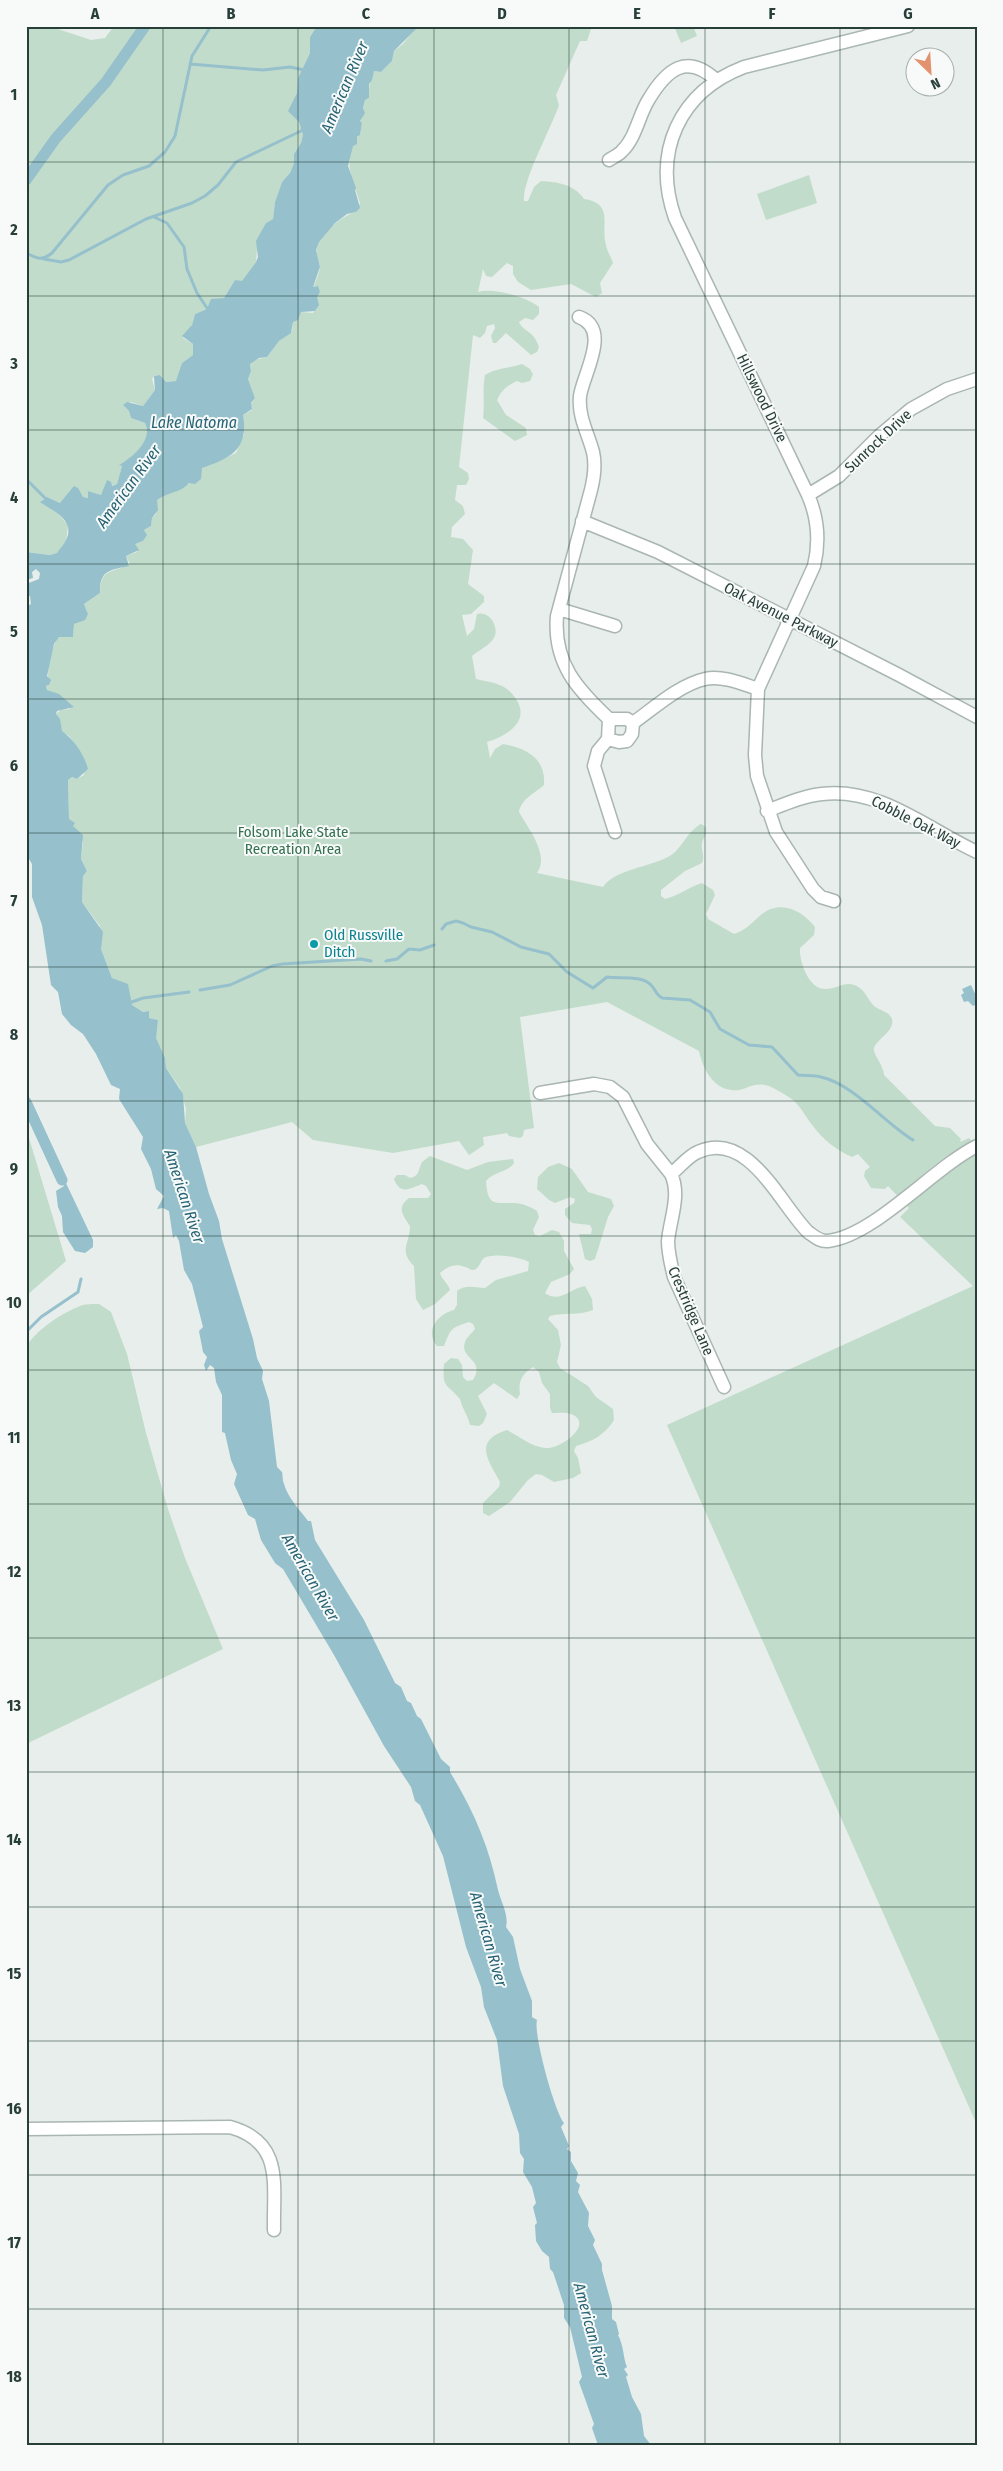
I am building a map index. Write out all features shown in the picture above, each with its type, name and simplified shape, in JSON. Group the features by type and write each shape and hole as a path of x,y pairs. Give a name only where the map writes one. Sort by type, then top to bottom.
{"street":[{"name":"Hillswood Drive","path":"834,901 821,897 813,889 787,850 767,810 757,776 755,755 758,689 791,621 816,556 817,525 808,495 670,203 667,188 667,157 676,127 693,101 716,80 744,67 908,26"},
{"path":"609,160 623,151 648,99 670,72 689,65 704,69 716,80"},
{"path":"579,317 585,319 592,327 595,342 580,396 580,414 593,453 595,469 559,609 556,629 568,674 576,686 609,720 608,739 598,751 594,766 615,832"},
{"name":"Sunrock Drive","path":"808,495 839,476 879,436 911,409 947,389 977,379"},
{"name":"Oak Avenue Parkway","path":"582,521 658,552 977,717"},
{"path":"559,609 615,626"},
{"path":"632,723 678,692 706,679 738,682 758,689"},
{"path":"609,720 627,719 632,723"},
{"path":"608,739 619,742 627,740 632,734 632,723"},
{"name":"Cobble Oak Way","path":"767,810 822,794 855,794 886,804 977,852"},
{"path":"540,1093 594,1084 610,1087 623,1097 647,1144 671,1174 698,1152 716,1149 732,1150 751,1161 808,1232 816,1238 828,1241 869,1224 954,1159 976,1146"},
{"name":"Crestridge Lane","path":"671,1174 675,1182 668,1242 671,1265 674,1277 724,1387"},
{"path":"26,2129 230,2127 244,2130 264,2145 270,2158 273,2178 274,2230"}],"green space":[{"path":"26,26 49,26 91,40 105,38 114,26 317,26 310,37 310,53 298,78 297,93 289,111 299,122 303,135 301,143 294,154 294,163 290,173 282,182 275,202 273,219 266,223 257,249 256,262 242,282 235,280 224,298 216,299 207,309 195,314 192,325 183,338 193,344 193,355 182,363 176,381 166,382 160,375 154,376 152,379 155,390 143,406 131,402 123,405 129,411 131,418 145,423 147,429 144,442 136,453 120,465 122,466 117,484 105,488 101,495 88,491 89,498 83,497 80,493 60,503 47,497 42,500 41,502 54,509 68,525 66,542 57,553 50,555 26,552"},
{"name":"Folsom Lake State Recreation Area","path":"417,26 592,26 587,41 580,41 556,95 559,105 532,168 524,201 528,201 534,187 541,181 559,183 570,187 584,199 600,205 604,216 607,247 613,263 600,283 602,293 596,297 571,284 531,290 518,282 513,274 513,266 507,263 492,277 486,276 483,269 478,292 492,291 510,294 534,303 539,307 539,314 533,320 525,318 519,322 534,337 539,347 537,352 531,355 506,333 496,343 493,343 491,336 495,328 494,324 487,326 485,333 480,338 473,335 459,467 468,473 469,479 466,485 457,485 455,500 463,506 465,514 452,527 451,537 463,539 473,550 468,584 484,596 484,602 471,614 462,615 467,636 474,629 477,614 481,613 492,620 496,629 492,641 472,656 476,679 504,687 513,695 520,707 520,715 514,727 502,736 487,742 490,758 495,749 503,744 527,752 538,761 542,768 544,785 522,803 519,812 539,850 541,858 537,873 603,887 608,881 623,873 668,857 677,850 696,827 701,824 706,827 706,834 702,843 702,863 685,871 661,890 661,896 665,899 670,898 702,883 713,890 715,895 706,914 708,919 734,934 746,928 762,914 777,907 791,909 804,916 815,927 814,935 800,948 803,967 810,980 820,988 826,989 846,984 854,985 862,990 874,1006 889,1014 892,1019 891,1027 874,1048 884,1075 935,1126 950,1128 961,1139 960,1142 969,1138 977,1147 977,2125 667,1425 973,1286 900,1217 909,1208 888,1186 885,1189 871,1188 864,1176 865,1171 870,1167 858,1154 852,1157 831,1144 817,1131 800,1108 788,1096 765,1085 755,1085 739,1090 723,1088 711,1079 699,1051 607,1002 520,1017 534,1128 524,1130 523,1136 520,1138 509,1136 507,1133 483,1137 484,1145 469,1155 459,1141 393,1153 313,1140 292,1122 196,1147 185,1123 186,1109 180,1088 166,1068 165,1058 155,1038 158,1020 149,1018 149,1011 143,1012 132,1005 126,988 112,978 101,949 100,926 82,902 83,876 87,871 81,859 83,842 69,819 68,780 72,777 77,779 84,775 82,754 69,736 62,732 56,714 61,710 70,709 57,694 47,690 46,686 49,685 49,667 53,648 58,637 73,637 74,624 88,614 84,604 100,593 102,579 105,575 130,564 126,556 137,552 134,544 143,541 146,535 144,530 151,526 152,518 156,514 157,500 194,480 202,468 236,453 244,435 243,415 252,410 251,404 255,398 248,379 251,371 250,364 254,360 267,357 279,341 292,331 293,322 301,312 313,313 317,308 317,295 320,292 316,286 313,287 320,268 317,253 319,243 332,226 356,212 360,203 351,175 349,161 353,145 360,135 362,123 360,122 365,100 369,98 372,74 374,71 381,72 392,61 394,51 403,44"},
{"path":"674,26 693,26 697,36 681,43"},
{"path":"809,175 817,203 766,220 757,194"},
{"path":"522,364 530,369 533,374 530,381 522,383 517,381 510,385 503,390 497,400 506,415 526,428 527,435 515,441 483,418 484,381 485,375 489,373"},
{"path":"26,1128 66,1261 26,1296"},
{"path":"430,1156 467,1170 488,1162 513,1159 514,1163 511,1166 493,1175 486,1181 488,1195 496,1203 520,1204 537,1211 539,1217 533,1230 535,1235 540,1236 552,1230 559,1232 564,1241 564,1251 574,1269 570,1274 551,1282 545,1293 555,1297 585,1286 592,1299 593,1310 550,1316 548,1319 558,1330 561,1345 557,1362 560,1368 588,1386 596,1397 613,1409 614,1420 602,1434 576,1446 574,1451 578,1458 581,1473 573,1478 554,1482 542,1475 536,1474 528,1480 510,1502 489,1516 483,1513 483,1503 499,1487 500,1482 486,1452 490,1440 507,1430 535,1445 545,1448 552,1447 559,1445 573,1435 578,1429 579,1423 577,1418 571,1414 552,1413 550,1394 542,1383 539,1372 533,1367 522,1378 520,1394 517,1399 494,1383 478,1396 487,1414 483,1423 479,1426 470,1425 460,1399 446,1385 444,1364 451,1358 458,1359 462,1365 463,1377 467,1381 473,1380 476,1373 475,1363 464,1348 466,1340 475,1329 473,1324 469,1322 458,1326 452,1330 444,1346 437,1346 433,1340 432,1329 438,1319 454,1310 457,1305 457,1291 467,1287 485,1288 496,1280 528,1271 529,1262 513,1257 492,1256 483,1259 474,1270 458,1265 449,1267 440,1273 450,1290 435,1304 423,1310 416,1299 414,1266 407,1256 406,1247 410,1226 403,1215 402,1208 409,1198 428,1198 431,1194 426,1186 422,1184 409,1189 402,1189 396,1184 394,1179 397,1175 405,1175 410,1178 416,1176 422,1162"},
{"path":"559,1163 572,1169 588,1192 611,1199 614,1206 608,1217 595,1259 590,1261 585,1259 579,1234 591,1234 592,1229 590,1225 572,1223 565,1215 565,1209 574,1203 575,1199 570,1197 555,1203 537,1189 538,1177 548,1167"},
{"path":"99,1304 111,1312 127,1354 146,1433 168,1509 185,1558 223,1649 26,1744 26,1347 36,1334 65,1313 82,1305"}],"water":[{"name":"Lake Natoma","path":"317,26 419,26 394,51 392,61 381,72 374,71 369,84 369,98 365,100 363,108 365,113 360,121 362,123 360,135 357,137 357,144 353,146 348,166 356,188 360,208 356,212 347,214 335,223 319,242 316,250 320,267 313,287 318,286 320,292 317,297 319,305 315,311 301,312 298,320 293,322 291,333 279,341 267,357 259,358 250,364 251,371 248,379 255,398 251,403 252,409 243,415 243,437 240,445 229,456 202,468 201,479 195,484 189,483 182,489 157,500 158,510 152,518 151,526 144,530 147,535 143,541 135,544 139,550 126,556 129,566 112,570 104,575 100,585 100,593 84,604 88,614 85,620 74,624 73,637 59,637 54,644 47,676 51,680 49,685 46,686 47,690 59,694 74,707 57,711 56,714 60,719 62,731 78,748 88,769 77,779 72,777 68,780 69,819 75,823 73,826 83,835 81,859 87,871 83,876 82,902 103,932 101,949 112,978 128,984 132,1005 143,1012 149,1011 149,1018 158,1020 156,1038 165,1058 166,1068 183,1094 185,1123 196,1147 209,1194 219,1221 222,1239 253,1339 257,1358 263,1371 262,1379 269,1401 277,1467 282,1472 283,1482 291,1499 308,1521 311,1521 315,1540 364,1620 395,1683 401,1687 407,1701 411,1703 417,1716 421,1719 441,1759 450,1767 450,1772 473,1815 485,1844 506,1913 506,1927 513,1937 520,1969 532,2001 532,2017 537,2020 541,2056 555,2105 564,2123 561,2127 569,2146 567,2149 571,2152 571,2161 578,2173 576,2181 580,2185 578,2192 589,2213 588,2226 595,2240 593,2245 602,2264 612,2306 612,2319 616,2322 627,2367 624,2369 628,2375 626,2377 632,2397 641,2414 644,2436 651,2445 598,2445 592,2428 594,2424 579,2382 582,2377 570,2327 564,2318 564,2305 553,2272 550,2269 549,2257 542,2251 536,2241 535,2225 537,2223 533,2207 536,2203 532,2187 523,2172 524,2159 520,2153 519,2134 503,2086 497,2040 484,2007 481,1987 466,1947 443,1856 420,1805 415,1801 411,1787 384,1746 334,1655 283,1569 275,1563 261,1540 255,1519 248,1515 234,1484 237,1474 231,1460 225,1433 222,1432 222,1395 216,1382 214,1368 210,1365 206,1371 204,1365 207,1357 203,1352 199,1331 203,1327 192,1284 184,1270 179,1241 176,1235 173,1238 169,1211 163,1208 157,1209 164,1196 156,1189 151,1169 141,1149 143,1137 119,1099 120,1089 111,1085 96,1054 83,1034 71,1025 62,1014 58,992 51,985 42,925 32,897 32,864 26,854 26,607 31,604 30,596 26,597 26,584 39,579 40,573 36,569 32,572 33,578 26,580 26,552 50,555 57,553 65,542 68,533 68,527 62,517 40,502 47,497 60,503 74,486 78,488 83,497 88,498 88,491 101,495 107,480 111,482 112,486 117,484 122,466 119,465 135,453 144,442 147,429 145,423 131,418 129,411 123,405 127,402 143,406 155,390 154,376 160,375 166,382 176,381 182,363 193,355 193,344 182,336 192,325 195,314 207,309 211,299 224,298 235,280 242,281 256,262 258,257 256,241 266,223 273,219 275,202 282,182 290,173 294,163 294,154 301,143 303,135 299,122 288,111 297,93 298,78 310,53 310,37"},
{"path":"971,985 977,998 977,1004 973,1006 968,1001 964,1002 961,995 964,993 962,989"},
{"path":"64,1179 93,1240 93,1247 85,1253 75,1251 63,1232 62,1216 58,1207 56,1191 64,1186 61,1180"}],"waterway":[{"path":"26,180 56,138 106,82 145,26"},
{"path":"26,253 40,258 49,256 108,185 123,175 149,166 165,152 175,136 192,56 211,26"},
{"path":"190,64 263,70 290,67 304,70"},
{"path":"44,259 61,262 69,260 146,219 192,203 205,196 218,185 236,162 303,130"},
{"path":"154,217 167,223 184,247 187,269 197,293 209,311"},
{"path":"26,479 47,500"},
{"path":"442,929 446,924 456,921 492,932 521,947 549,954 567,972 593,988 607,977 637,979 647,982 662,998 690,1000 710,1012 720,1029 749,1045 772,1047 798,1075 821,1077 845,1087 913,1140"},
{"path":"386,961 397,959 409,949 420,950 434,945"},
{"path":"200,990 230,985 272,966 282,964 361,959 371,961"},
{"path":"129,1003 143,998 189,992"},
{"path":"26,1102 62,1180"},
{"path":"26,1332 41,1317 78,1292 81,1279"}],"place":[{"name":"Old Russville Ditch","path":"314,944"}],"water label":[{"name":"American River","path":"344,87"},
{"name":"American River","path":"128,486"},
{"name":"American River","path":"185,1196"},
{"name":"American River","path":"311,1577"},
{"name":"American River","path":"489,1939"},
{"name":"American River","path":"592,2330"}]}
